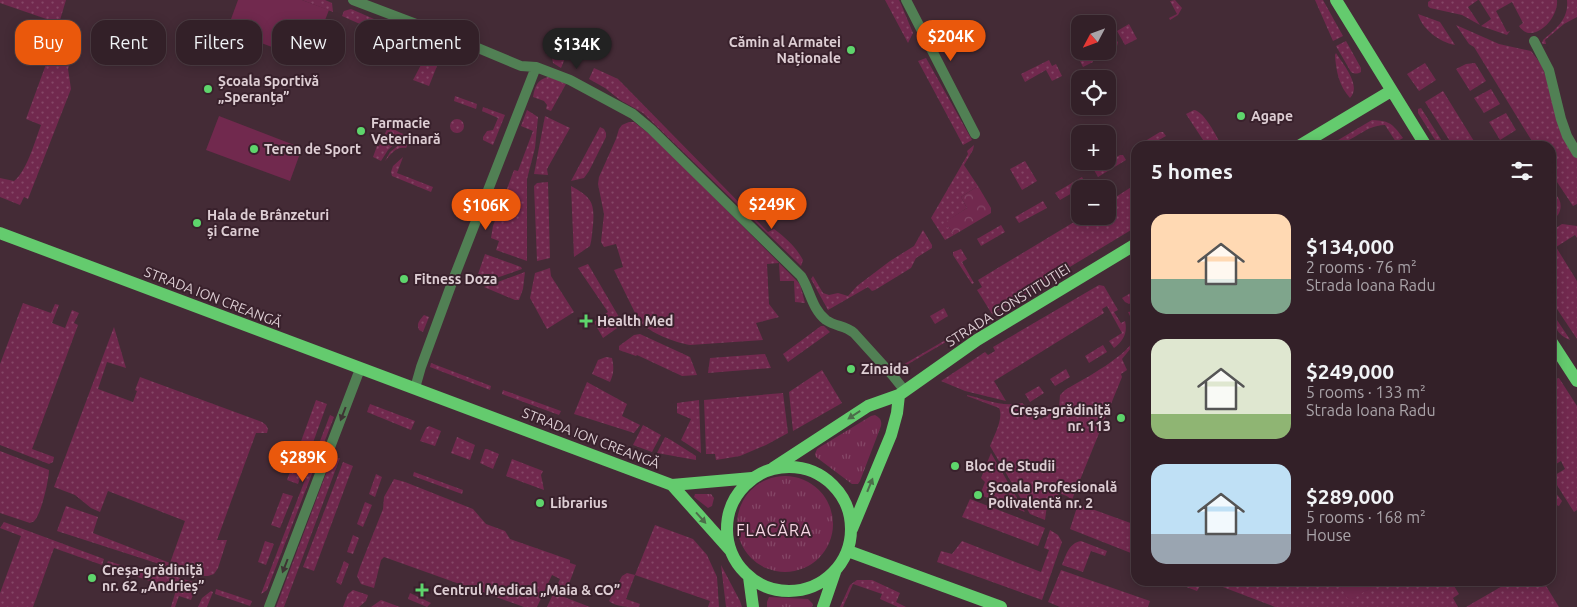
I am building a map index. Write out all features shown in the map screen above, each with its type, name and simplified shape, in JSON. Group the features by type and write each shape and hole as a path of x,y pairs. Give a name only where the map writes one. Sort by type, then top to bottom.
{"main road":[{"path":"1336,0 1423,141"},
{"path":"1307,141 1391,91"},
{"name":"STRADA ION CREANGĂ","path":"0,233 672,485 752,478"},
{"name":"STRADA CONSTITUȚIEI","path":"773,468 868,406 902,393 977,340 1131,247"},
{"path":"1556,349 1577,381"},
{"path":"823,607 836,571 848,551 852,530 891,436 902,393"},
{"path":"836,571 823,581 809,588 793,591 777,590 762,585 749,577 738,565 730,551 726,528 727,516 731,505 743,485 752,478 773,468 792,466 811,470 828,479 841,494 849,511 852,530"},
{"name":"STRADA ION CREANGĂ","path":"672,485 730,551"},
{"path":"848,551 1001,607"},
{"path":"749,577 753,607"}],"street":[{"path":"353,0 440,32 521,66 536,67 592,92 627,110 643,121 800,276 813,304 822,316 830,323 848,328 854,333 893,376 902,393"},
{"path":"906,0 975,134"},
{"path":"1534,41 1549,70 1561,119 1577,153"},
{"path":"415,388 453,280 536,67"},
{"path":"269,607 360,369"}],"green space":[{"path":"0,0 66,0 60,20 49,20 0,3"},
{"path":"238,0 302,0 329,10 325,20 272,20 272,47 262,43 262,20 231,20"},
{"path":"302,0 325,0 332,3 333,12"},
{"path":"885,0 899,0 913,33 908,43"},
{"path":"1175,0 1182,8 1178,15 1170,20 1169,18 1177,14 1170,1"},
{"path":"1315,0 1323,0 1343,36 1333,41"},
{"path":"1431,0 1478,0 1468,7 1480,25 1462,15 1430,8 1428,2"},
{"path":"1479,0 1557,0 1554,15 1544,28 1537,32 1524,31 1519,26 1523,23 1512,2 1496,11 1507,32 1510,31 1507,35 1481,26 1491,19"},
{"path":"1567,0 1577,0 1577,17 1564,24 1545,40 1546,44 1543,44 1543,40 1557,28 1564,18"},
{"path":"351,9 377,20 355,20 355,22 342,16 344,11"},
{"path":"1418,14 1440,22 1455,45 1437,38 1427,30"},
{"path":"1129,24 1137,39 1125,45 1117,31"},
{"path":"1456,25 1499,44 1531,51 1541,64 1577,157 1577,204 1573,206 1556,180 1556,141 1532,141 1474,47 1469,44"},
{"path":"1346,41 1361,68 1360,73 1351,72 1336,46"},
{"path":"549,49 566,56 561,68 553,63 552,58 546,54"},
{"path":"1336,53 1353,81 1353,93 1350,98 1343,88 1337,72"},
{"path":"926,58 972,140 963,145 918,61"},
{"path":"1049,60 1052,66 1056,64 1062,76 1052,81 1046,70 1025,82 1021,74"},
{"path":"1080,60 1092,60 1093,62 1083,67"},
{"path":"1425,63 1436,80 1419,91 1407,74"},
{"path":"1475,63 1486,81 1470,91 1456,69 1466,64"},
{"path":"46,65 69,65 71,89 28,199 24,197 20,205 0,197 0,178 14,181 27,163 41,125 26,119"},
{"path":"421,65 437,66 429,86 413,80"},
{"path":"594,68 618,79 768,232 774,229 787,239 803,260 801,266 643,113 589,79"},
{"path":"548,77 566,84 551,111 546,109 547,105 544,101 533,97 537,84"},
{"path":"1491,89 1500,104 1484,113 1474,98"},
{"path":"1443,91 1474,141 1450,141 1425,102"},
{"path":"455,96 477,104 476,109 454,101"},
{"path":"483,107 505,115 493,145 483,140 483,137 487,131 493,130 498,118 482,111"},
{"path":"1421,108 1442,141 1436,141 1418,113 1418,109"},
{"path":"527,110 538,117 535,148 527,179 527,261 496,250 499,241 491,238 493,226 514,170 518,171 533,131 521,126"},
{"path":"1194,110 1202,115 1219,141 1204,141 1186,114"},
{"path":"1506,113 1516,130 1500,140 1489,122"},
{"name":"Teren de Sport","path":"219,116 302,148 290,181 206,150"},
{"path":"545,116 570,128 547,169 548,175 534,174"},
{"path":"454,119 460,119 464,126 460,133 454,133 450,129 450,123"},
{"path":"1372,120 1390,124 1403,138 1395,141 1385,125 1370,128 1347,141 1336,141"},
{"path":"634,122 657,140 800,284 805,303 795,302 794,281 780,281 779,263 767,264 769,304 779,317 756,323 763,340 690,345 663,336 639,321 614,270 623,267 616,244 604,247 601,242 604,214 598,184 599,177 619,129 622,125"},
{"path":"390,123 396,125 395,130 405,135 388,150 381,161 373,157"},
{"path":"600,127 604,129 606,137 589,171 584,178 571,181"},
{"path":"1160,132 1163,132 1166,136 1157,141 1145,141"},
{"path":"409,137 406,148 397,149 385,161 390,152"},
{"path":"974,145 964,165 978,186 961,197 967,208 944,223 954,235 945,240 931,218 968,154 967,151"},
{"path":"1123,155 1126,160 1116,166 1116,157"},
{"path":"403,157 397,173 433,187 431,192 392,176 393,166"},
{"path":"1025,161 1037,181 1022,190 1010,169"},
{"path":"1094,170 1110,170 1098,177"},
{"path":"548,182 550,258 537,261 534,186 537,183"},
{"path":"1071,184 1071,194 1060,200 1055,193"},
{"path":"571,186 587,197 593,211 590,246 574,257"},
{"path":"978,186 991,208 991,213 954,235 949,227 947,229 943,223 967,208 961,197"},
{"path":"1131,187 1131,230 992,314 977,290 982,287 978,280 1071,224 1116,225 1116,197"},
{"path":"1556,195 1561,204 1556,217"},
{"path":"1043,201 1047,208 1019,223 1015,217"},
{"path":"1562,224 1577,226 1577,238 1575,235 1556,247 1556,228"},
{"path":"1001,225 1005,232 981,246 977,239"},
{"path":"923,230 932,248 916,258 911,268 875,290 872,291 868,287 828,310 811,279 813,276 823,293 829,295 838,293 848,296 857,286 890,261 914,246"},
{"path":"1556,247 1577,281 1577,339 1556,308"},
{"path":"961,249 967,259 962,262 974,283 972,284 953,255 953,252"},
{"path":"485,254 522,269 482,283 476,280"},
{"path":"588,264 619,317 620,326 603,338 594,322 608,312 578,268"},
{"path":"550,268 551,276 574,312 547,329 530,298 535,273"},
{"path":"525,272 523,289 519,300 484,287"},
{"path":"1099,285 1104,286 1118,310 1114,312 1121,323 1125,321 1126,329 1124,336 1114,348 1109,341 1122,333 1107,306 1102,309 1104,313 994,381 1006,401 965,391 941,381 985,352 988,355 995,351 993,347"},
{"path":"1131,293 1131,303 1129,304 1122,298"},
{"path":"23,303 51,313 55,304 59,305 52,323 65,328 72,310 79,313 74,323 78,325 32,449 54,457 53,462 49,464 0,445 0,364"},
{"path":"944,308 948,316 935,324 930,316"},
{"path":"424,315 429,317 423,332 419,330 418,325"},
{"path":"1556,319 1570,340 1556,328"},
{"path":"821,326 824,326 830,332 788,362 783,354"},
{"path":"114,327 126,368 107,362 98,389 133,402 140,377 262,422 268,429 267,433 256,433 217,540 227,540 218,568 214,574 200,576 178,570 57,531 66,506 98,517 93,533 170,563 185,521 108,491 100,512 91,508 75,495 54,487"},
{"path":"966,328 968,329 898,370 901,366"},
{"path":"640,334 690,357 697,375 682,376 637,355 619,350 619,346 634,335"},
{"path":"1131,343 1131,348 1122,359 1127,370 1121,374 1122,377 1071,502 1068,500 1069,497 1059,493 1053,506 1047,505 1045,520 1030,514 990,446 999,422 999,408 967,395 1000,404 1022,403 1041,419 1059,408 1060,395 1065,390 1094,373 1126,350"},
{"path":"1103,345 1107,352 1089,363 1085,356"},
{"path":"765,354 771,368 708,373 710,358"},
{"path":"606,357 612,358 613,362 613,373 610,382 592,374 598,360"},
{"path":"431,363 491,386 490,390 430,367"},
{"path":"1066,369 1070,377 1055,386 1050,379"},
{"path":"822,370 842,403 793,431 789,392"},
{"path":"1559,378 1577,406 1577,510 1574,512 1556,484 1556,474 1565,469 1561,461 1556,464 1556,379"},
{"path":"587,382 627,404 622,416 640,425 634,433 574,414"},
{"path":"1039,386 1044,393 1030,402 1025,394"},
{"path":"503,390 561,411 559,415 502,394"},
{"path":"783,393 788,433 740,456 716,460 715,454 706,454 704,400"},
{"path":"316,400 327,404 298,484 287,480"},
{"path":"699,400 701,453 681,440 691,419 677,413 677,403"},
{"path":"370,404 415,421 411,430 367,412"},
{"path":"330,415 334,417 267,590 261,594"},
{"path":"875,415 880,419 881,426 860,481 858,484 852,484 816,457 815,454 820,447"},
{"path":"643,425 661,435 652,452 633,445"},
{"path":"429,426 441,431 435,446 420,441 426,428"},
{"path":"457,437 475,445 470,460 451,453"},
{"path":"665,437 696,456 696,460 657,453"},
{"path":"485,449 499,454 493,469 480,463"},
{"path":"0,451 49,470 42,506 33,522 30,523 0,513"},
{"path":"991,453 1025,512 980,495 985,482 981,478"},
{"path":"340,458 284,607 276,607 330,463 334,459"},
{"path":"512,459 543,471 541,475 544,490 506,476"},
{"path":"343,462 353,466 314,571 303,567"},
{"path":"414,472 463,490 462,494 413,476"},
{"path":"376,474 382,477 375,497 369,494"},
{"path":"785,476 803,480 819,490 829,506 833,524 829,542 819,558 803,568 785,572 767,568 751,558 741,542 737,524 741,506 751,490 767,480"},
{"path":"394,479 473,509 486,524 505,531 510,539 570,560 570,563 576,565 564,597 590,607 547,607 560,579 552,575 537,607 524,607 384,557 381,560 374,588 361,584 357,576 383,509 384,497"},
{"path":"283,493 293,496 280,528 271,525"},
{"path":"1556,493 1562,501 1559,506 1556,505"},
{"path":"695,494 711,494 714,498 712,506 708,508 694,497"},
{"path":"970,499 1045,528 1038,546 962,517"},
{"path":"365,502 372,505 363,527 357,524"},
{"path":"1078,504 1131,523 1131,553 1070,529"},
{"path":"4,522 104,559 102,565 54,548 33,607 0,607 0,593 21,536 0,528"},
{"path":"655,525 693,539 707,555 717,577 719,607 708,607 710,601 635,575"},
{"path":"1050,530 1058,535 1062,542 1042,600 937,562 941,551 952,554 962,541 1041,572 1049,550 1044,548"},
{"path":"353,535 359,538 353,554 347,552"},
{"path":"265,541 274,544 266,565 258,562"},
{"path":"1081,541 1107,551 1105,556 1091,551 1083,572 1062,565 1071,547"},
{"path":"108,561 153,575 155,570 193,582 196,587 191,600 179,596 175,607 171,607 176,590 106,566"},
{"path":"344,561 349,564 341,585 336,582"},
{"path":"721,565 740,601 742,607 726,607"},
{"path":"1061,570 1150,601 1148,607 1060,607 1048,602"},
{"path":"627,573 635,575 626,599 640,604 639,607 619,606 609,601 622,576"},
{"path":"857,580 872,580 900,593 896,602 906,607 898,607 880,599 882,594 853,584 843,607 840,607 850,585"},
{"path":"1184,586 1200,586 1197,591"},
{"path":"1220,586 1454,586 1459,594 1453,598 1458,607 1275,607"},
{"path":"1340,586 1374,586 1349,601"},
{"path":"1502,586 1546,586 1559,607 1466,607"},
{"path":"216,589 252,601 250,606 215,594"},
{"path":"353,590 368,595 366,601 359,607 343,607 348,594"},
{"path":"211,591 213,592 207,607 198,607 202,598"},
{"path":"410,593 431,603 427,607 408,599"},
{"path":"769,597 808,599 813,604 812,607 767,607"},
{"path":"381,600 400,607 371,607"}],"place":[{"name":"Cămin al Armatei Naționale","path":"851,50"},
{"name":"Școala Sportivă „Speranța”","path":"208,89"},
{"name":"Agape","path":"1241,116"},
{"name":"Farmacie Veterinară","path":"361,131"},
{"name":"Teren de Sport","path":"254,149"},
{"name":"Hala de Brânzeturi și Carne","path":"197,223"},
{"name":"Fitness Doza","path":"404,279"},
{"name":"Health Med","path":"586,321"},
{"name":"Zinaida","path":"851,369"},
{"name":"Creșa-grădiniță nr. 113","path":"1121,418"},
{"name":"Bloc de Studii","path":"955,466"},
{"name":"Școala Profesională Polivalentă nr. 2","path":"978,495"},
{"name":"Librarius","path":"540,503"},
{"name":"Creșa-grădiniță nr. 62 „Andrieș”","path":"92,578"},
{"name":"Centrul Medical „Maia & CO”","path":"422,590"}],"district":[{"name":"FLACĂRA","path":"774,530"}]}
